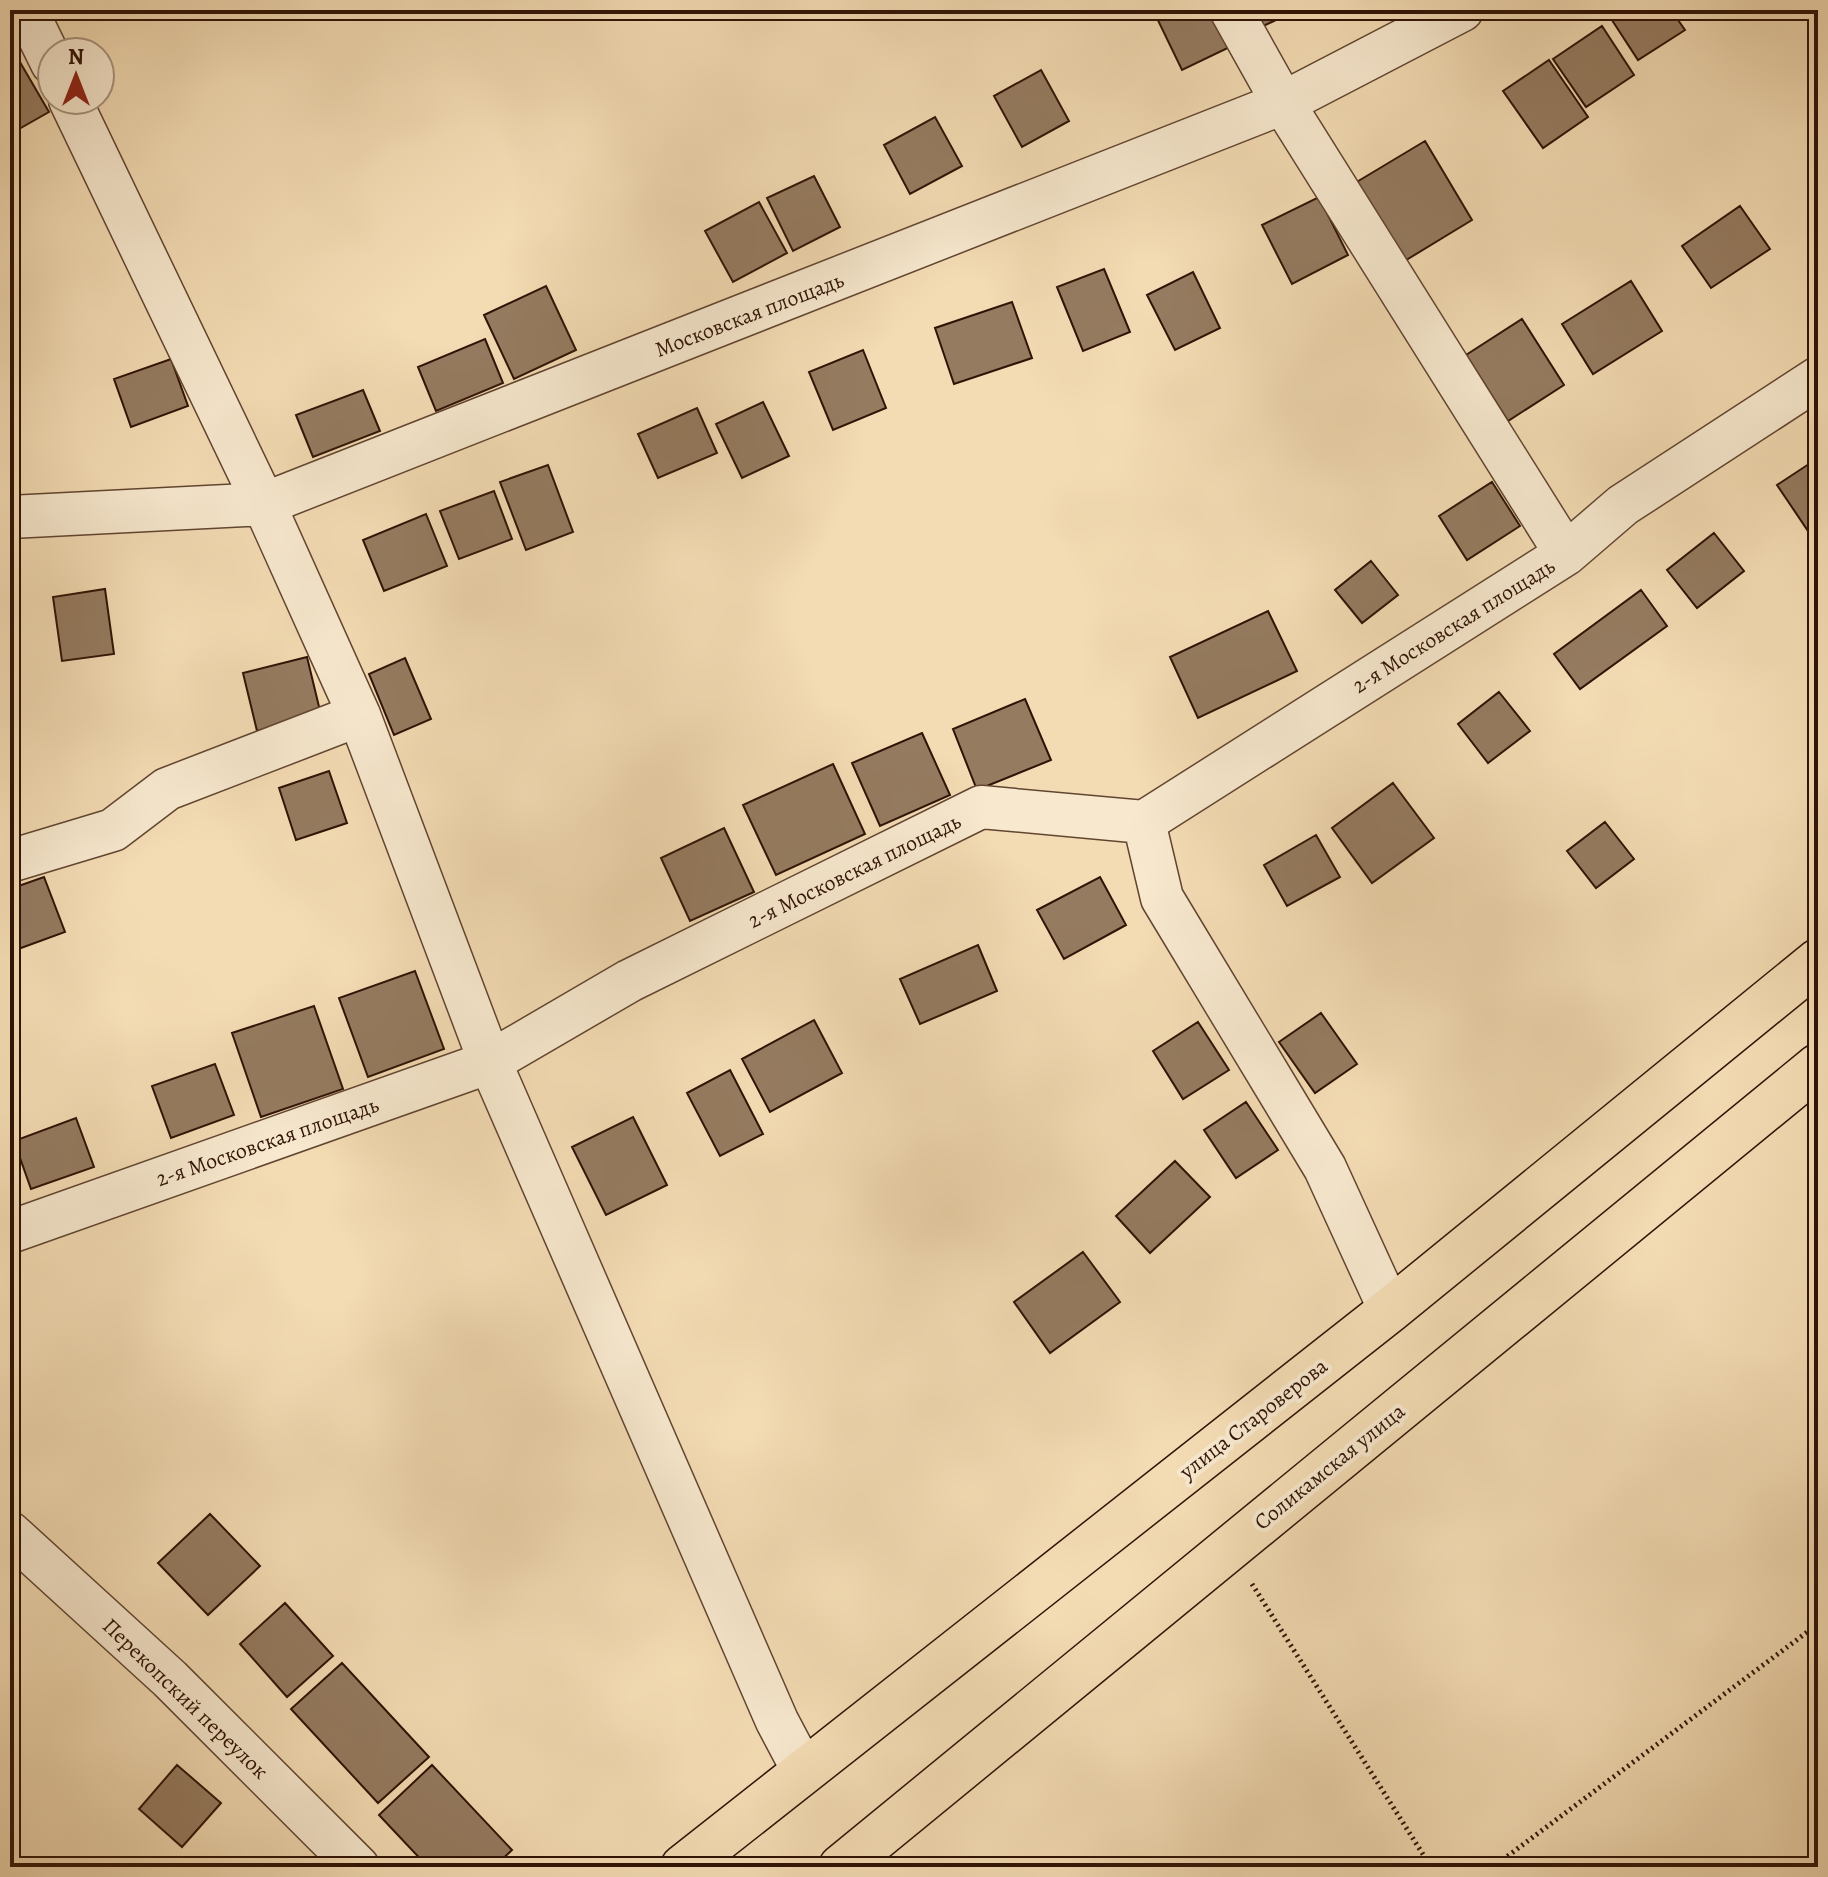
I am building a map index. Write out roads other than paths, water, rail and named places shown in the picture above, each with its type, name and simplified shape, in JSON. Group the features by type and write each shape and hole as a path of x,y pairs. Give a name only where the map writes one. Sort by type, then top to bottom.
{"main road":[{"name":"улица Староверова","path":"683,1867 1390,1310 1818,961"},
{"name":"Соликамская улица","path":"841,1867 1818,1066"}],"street":[{"path":"26,10 39,36"},
{"path":"1231,10 1283,103 1566,554"},
{"name":"Московская площадь","path":"10,517 264,504 1283,103 1462,10"},
{"path":"78,116 264,504 359,715 490,1062 777,1721 804,1772"},
{"name":"2-я Московская площадь","path":"10,1232 490,1062 629,981 981,807 1144,822 1566,554 1623,505 1818,378"},
{"path":"10,861 113,830 167,789 359,715"},
{"path":"1144,822 1162,898 1325,1168 1390,1310"},
{"name":"Перекопский переулок","path":"10,1533 170,1679 358,1867"}]}
